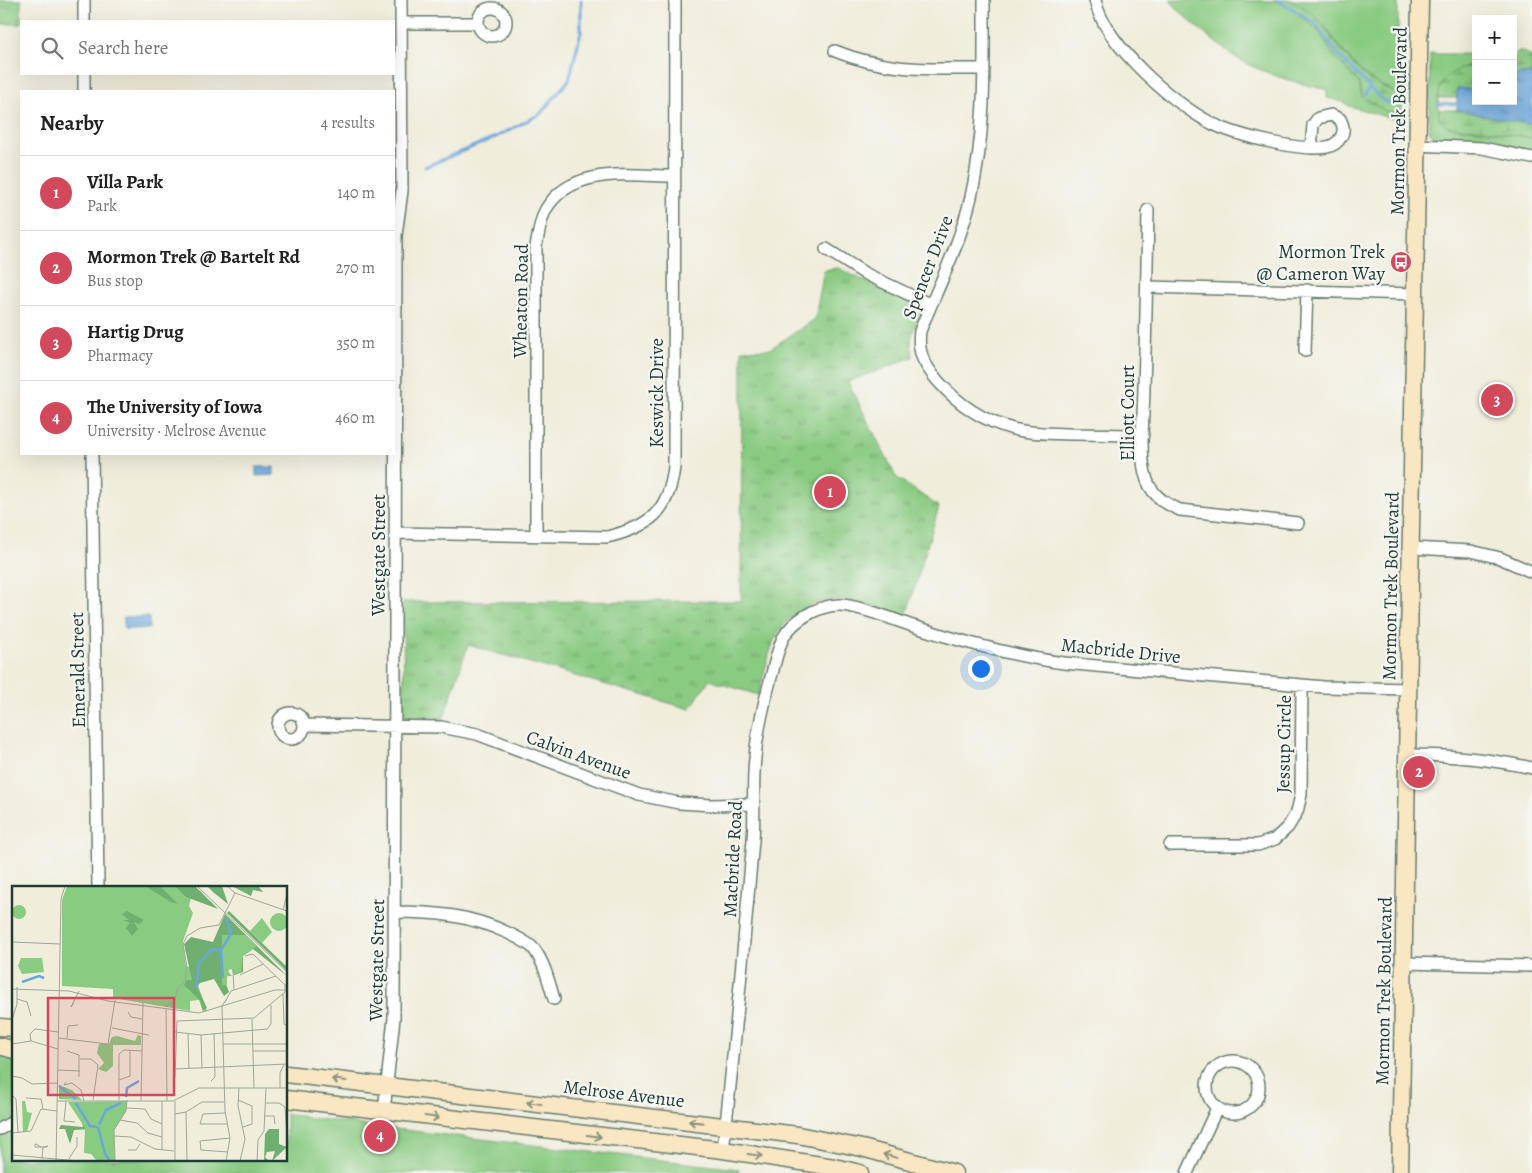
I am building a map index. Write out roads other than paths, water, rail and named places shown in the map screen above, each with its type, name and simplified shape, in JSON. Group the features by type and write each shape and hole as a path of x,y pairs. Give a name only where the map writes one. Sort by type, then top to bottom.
{"main road":[{"name":"Mormon Trek Boulevard","path":"1400,1173 1420,0"},
{"name":"Melrose Avenue","path":"288,1074 798,1135 862,1148 954,1173"},
{"path":"288,1099 723,1150 834,1167 860,1173"}],"street":[{"path":"84,0 84,20"},
{"name":"Westgate Street","path":"384,1111 394,1018 396,235 402,191 401,0"},
{"name":"Keswick Drive","path":"395,533 607,537 638,528 658,512 669,493 674,467 675,0"},
{"name":"Spencer Drive","path":"984,0 984,69 980,139 971,197 956,247 919,337 918,343 922,358 930,372 958,401 993,422 1033,433 1143,435"},
{"path":"1095,0 1102,19 1111,34 1159,86 1182,105 1215,124 1244,136 1311,148"},
{"path":"402,23 478,23"},
{"path":"835,51 873,64 898,68 984,69"},
{"path":"84,75 84,90"},
{"path":"1417,145 1482,148 1532,158"},
{"name":"Wheaton Road","path":"536,535 536,246 540,224 546,209 556,197 568,187 581,180 615,176 674,176"},
{"name":"Elliott Court","path":"1148,210 1143,435 1144,473 1148,482 1155,495 1167,505 1180,510 1298,523"},
{"path":"826,249 864,273 931,305"},
{"path":"1146,287 1416,294"},
{"path":"1305,351 1307,290"},
{"name":"Emerald Street","path":"92,455 98,886"},
{"path":"1411,548 1471,551 1500,558 1532,572"},
{"name":"Macbride Drive","path":"838,605 852,607 1021,657 1064,663 1302,685 1408,689"},
{"name":"Macbride Road","path":"723,1150 746,927 754,832 754,759 760,718 775,662 784,638 793,625 803,618 838,605"},
{"name":"Jessup Circle","path":"1170,845 1258,845 1275,839 1288,827 1297,812 1301,795 1302,685"},
{"name":"Calvin Avenue","path":"304,725 441,727 477,734 639,794 679,803 712,805 754,804"},
{"path":"1407,755 1469,758 1505,762 1532,768"},
{"path":"394,912 444,913 468,918 519,938 532,947 542,962 554,999"},
{"path":"1404,963 1532,966"},
{"path":"1234,1060 1247,1064 1254,1071 1258,1080 1257,1097 1252,1104 1236,1113 1229,1113 1217,1108 1208,1096 1207,1082 1209,1075 1214,1068 1227,1061 1234,1060"},
{"path":"1187,1173 1217,1108"},
{"path":"0,1129 12,1122"}],"water":[{"path":"1532,73 1532,125 1457,110 1457,88 1472,90 1472,105 1517,105 1517,75"},
{"path":"256,467 274,467 274,475 256,476"},
{"path":"124,617 149,617 149,629 124,629"}],"waterway":[{"path":"425,167 496,137 540,114 569,80 581,32 581,0"},
{"path":"1278,0 1315,23 1339,56 1385,102 1399,104"},
{"path":"1365,95 1369,88"},
{"path":"1438,104 1461,104"}],"place":[{"name":"Mormon Trek @ Cameron Way","path":"1401,262"},
{"name":"Hartig Drug","path":"1497,400"},
{"name":"Villa Park","path":"830,492"},
{"name":"Mormon Trek @ Bartelt Rd","path":"1419,772"},
{"name":"The University of Iowa","path":"380,1136"}]}
